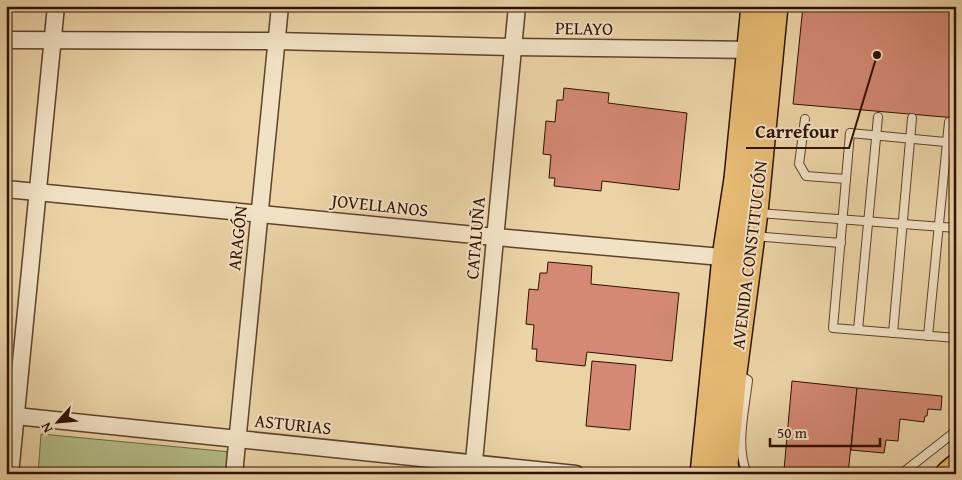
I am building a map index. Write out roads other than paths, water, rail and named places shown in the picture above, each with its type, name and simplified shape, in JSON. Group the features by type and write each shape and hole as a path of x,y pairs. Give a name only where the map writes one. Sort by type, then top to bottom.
{"highway":[{"path":"949,474 956,468"}],"main road":[{"name":"AVENIDA CONSTITUCIÓN","path":"726,474 725,464 734,372 752,236 761,50 754,6"},
{"name":"AVENIDA CONSTITUCIÓN","path":"703,474 725,257 737,179 761,50 775,6"}],"street":[{"path":"10,474 11,416 38,192 56,6"},
{"name":"ARAGÓN","path":"234,474 280,6"},
{"name":"CATALUÑA","path":"474,468 517,6"},
{"name":"PELAYO","path":"6,40 276,41 514,47 761,50"},
{"name":"JOVELLANOS","path":"6,189 495,237 725,257 752,236"},
{"name":"ASTURIAS","path":"11,416 237,439 474,468 576,474"}],"lane":[{"path":"858,330 878,117"},
{"path":"893,333 912,118"},
{"path":"805,119 799,164 806,176 846,179"},
{"path":"928,336 949,122"},
{"path":"956,143 850,134 833,328 956,338"},
{"path":"752,236 843,219 956,228"},
{"path":"752,236 841,243"},
{"path":"734,372 748,380 741,445 742,462 747,474"},
{"path":"900,474 956,430"}],"place":[{"name":"Carrefour","path":"877,55"}]}
